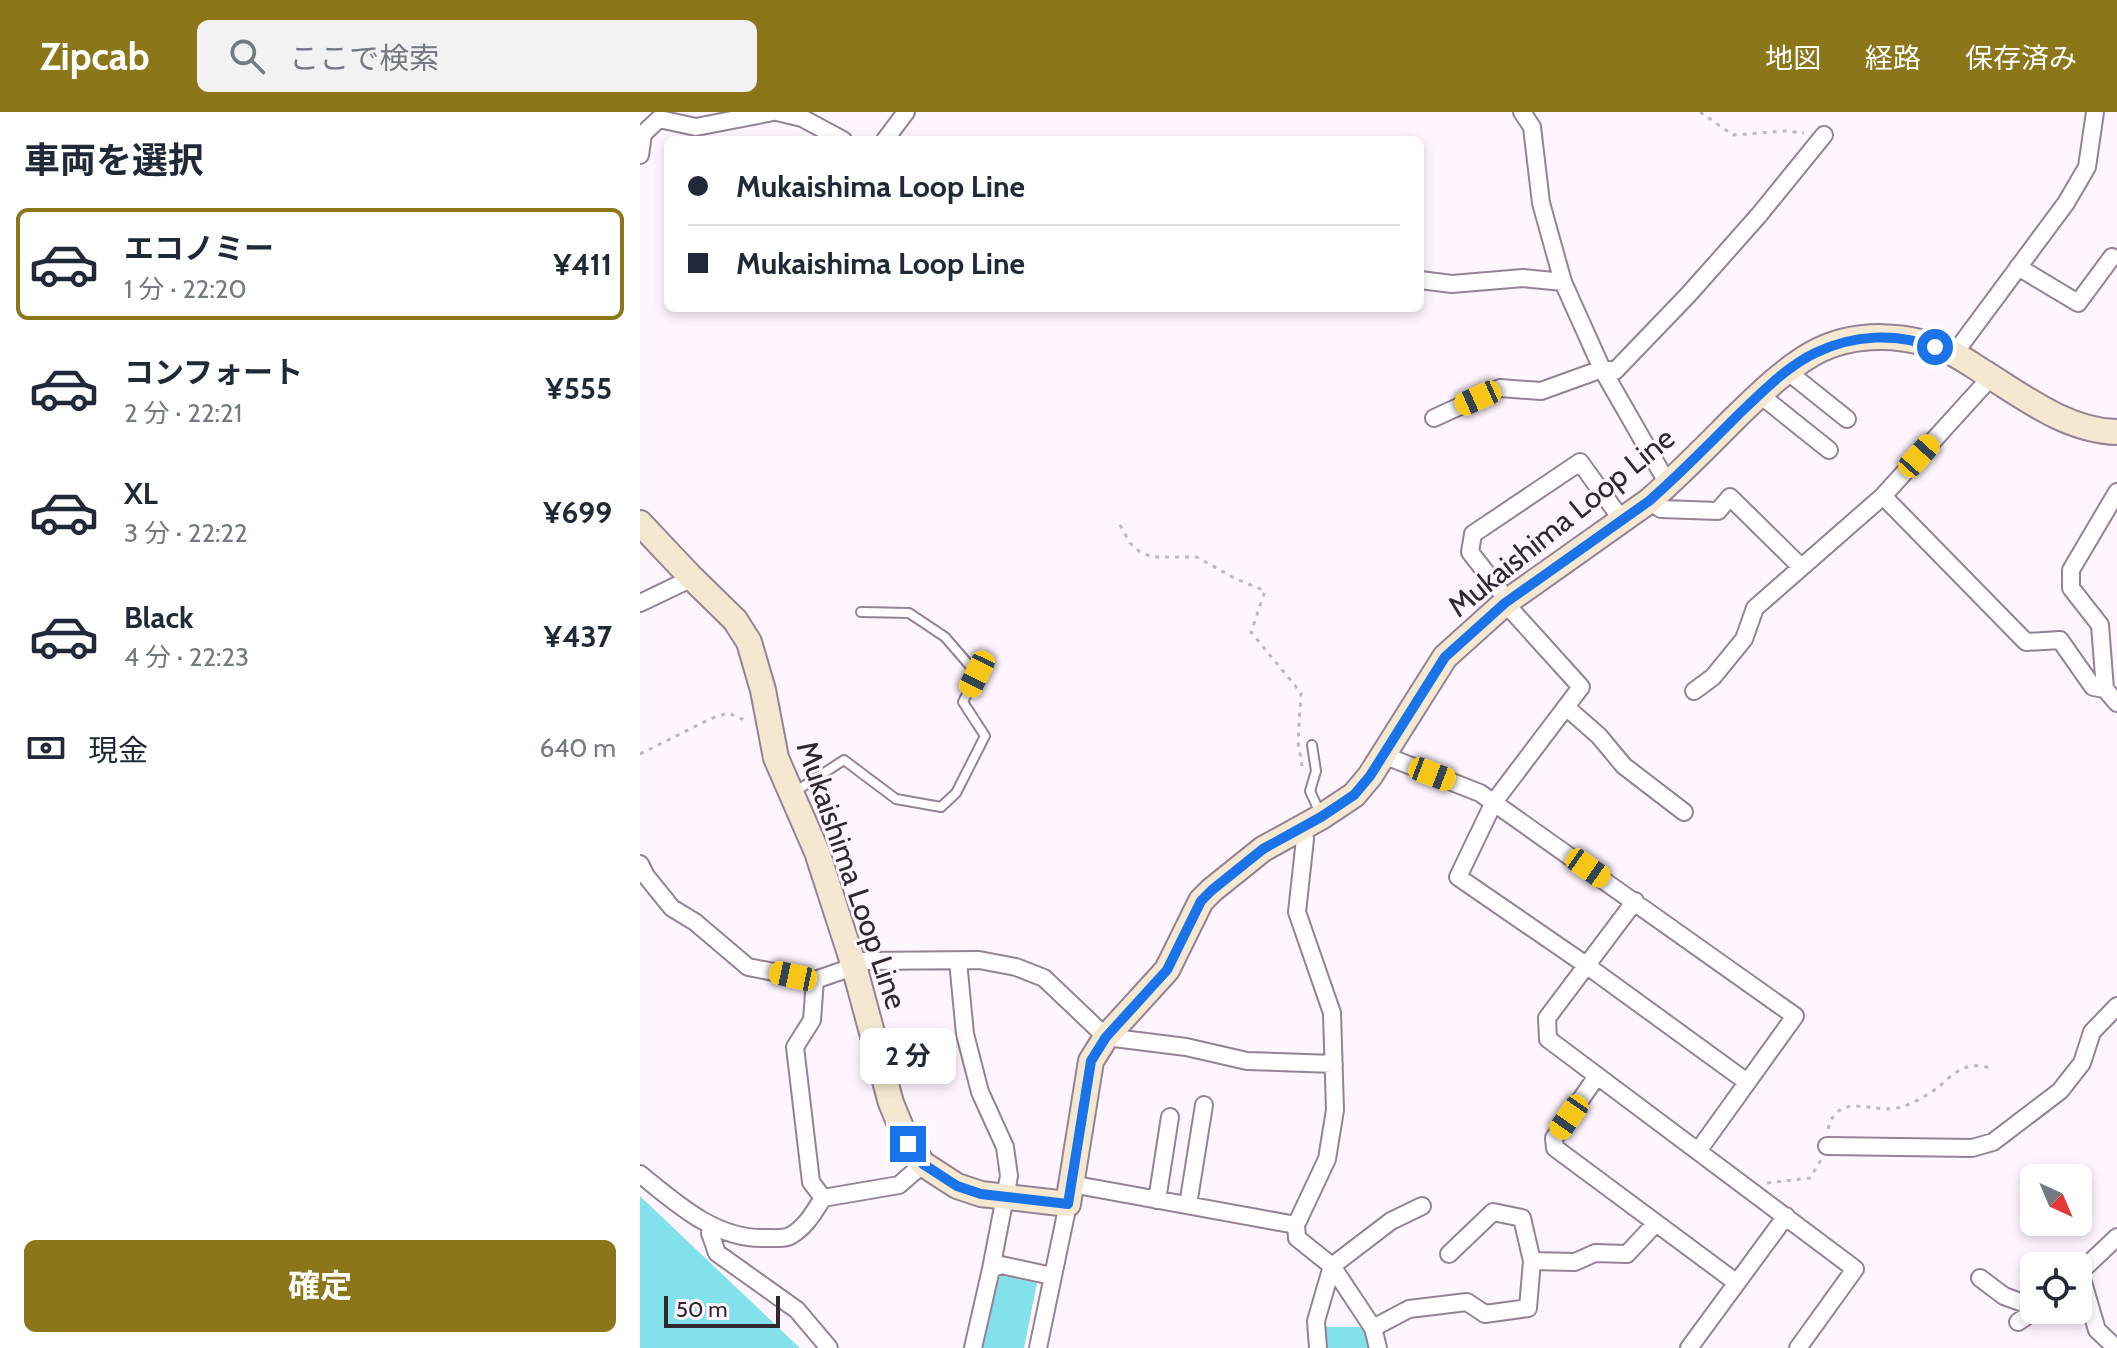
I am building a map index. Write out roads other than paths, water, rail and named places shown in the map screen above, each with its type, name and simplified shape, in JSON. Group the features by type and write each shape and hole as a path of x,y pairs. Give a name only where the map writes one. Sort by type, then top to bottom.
{"main road":[{"name":"Mukaishima Loop Line","path":"640,523 735,620 749,642 763,690 776,758 817,852 854,966 891,1103 908,1144 923,1164 957,1186 981,1194 1006,1197 1069,1194 1091,1061 1106,1037 1167,970 1201,901 1263,849 1354,795 1370,776 1445,657 1505,603 1649,501 1759,394 1787,371 1814,353 1847,341 1876,336 1917,340 1954,354 2072,423 2117,432"}],"street":[{"path":"640,155 643,134 659,119 696,127 775,112 802,118 836,136"},
{"path":"1522,112 1532,127 1541,203 1563,282 1602,369 1668,484"},
{"path":"1954,354 2066,203 2087,167 2095,112"},
{"path":"887,136 900,114"},
{"path":"1434,418 1500,388 1541,391 1602,369 1615,371 1759,215 1824,135"},
{"path":"2018,267 2078,303 2112,257"},
{"path":"1424,280 1452,284 1523,278 1563,282"},
{"path":"1787,371 1847,419"},
{"path":"1694,691 1713,677 1744,639 1755,608 1883,496 1991,377"},
{"path":"1759,394 1829,450"},
{"path":"1622,520 1580,462 1473,534 1470,552 1501,592 1505,603 1581,687 1494,802 1458,877 1747,1082"},
{"path":"2117,492 2071,570 2071,588 2100,625 2105,689 2117,703"},
{"path":"1883,496 2026,642 2060,640 2093,687 2105,689"},
{"path":"1649,501 1661,509 1718,511 1730,497 1801,567"},
{"path":"640,603 684,582 690,576"},
{"path":"1566,707 1599,736 1624,766 1684,812"},
{"path":"1383,755 1480,793 1795,1016 1698,1151"},
{"path":"1312,822 1305,839 1297,912 1332,1013 1335,1110 1327,1159 1296,1225 1297,1238 1332,1266 1373,1328 1378,1348"},
{"path":"640,864 672,908 695,922 748,967 815,980 863,961 979,960 1016,967 1044,978 1106,1037 1186,1047 1247,1061 1334,1064"},
{"path":"1635,901 1547,1018 1548,1039 1855,1269 1798,1348"},
{"path":"958,961 965,1034 980,1092 1005,1147 1009,1176 973,1348"},
{"path":"815,980 812,1020 795,1047 811,1182 823,1198"},
{"path":"1827,1146 1972,1148 1993,1142 2060,1091 2082,1063 2092,1032 2117,1006"},
{"path":"1597,1076 1554,1138 1555,1148 1737,1283"},
{"path":"1188,1205 1204,1105"},
{"path":"1157,1200 1170,1117"},
{"path":"640,1174 688,1213 713,1226 750,1239 788,1238 805,1225 823,1198 899,1185 923,1164"},
{"path":"1038,1348 1069,1194 1157,1200 1296,1225"},
{"path":"1318,1348 1316,1321 1332,1266 1391,1221 1422,1206"},
{"path":"1373,1328 1409,1309 1421,1307 1467,1302 1485,1314 1528,1308 1532,1261 1522,1218 1493,1212 1449,1254"},
{"path":"1689,1348 1786,1216"},
{"path":"1532,1261 1575,1262 1595,1253 1627,1254 1656,1223"},
{"path":"713,1226 710,1233 717,1253 797,1310 829,1348"},
{"path":"2092,1261 2117,1237"},
{"path":"991,1269 1001,1265 1052,1276"},
{"path":"1980,1278 2004,1296 2020,1303"},
{"path":"2092,1314 2097,1330 2116,1348"}],"lane":[{"path":"792,793 844,760 896,799 941,807 956,793 985,736 963,702 977,674 945,637 909,613 861,612"},
{"path":"1312,745 1316,771 1310,791 1312,822"}],"water":[{"path":"641,1197 800,1348 640,1348"},
{"path":"995,1274 1037,1283 1024,1348 979,1348"},
{"path":"1322,1327 1367,1327 1372,1348 1324,1348"}]}
